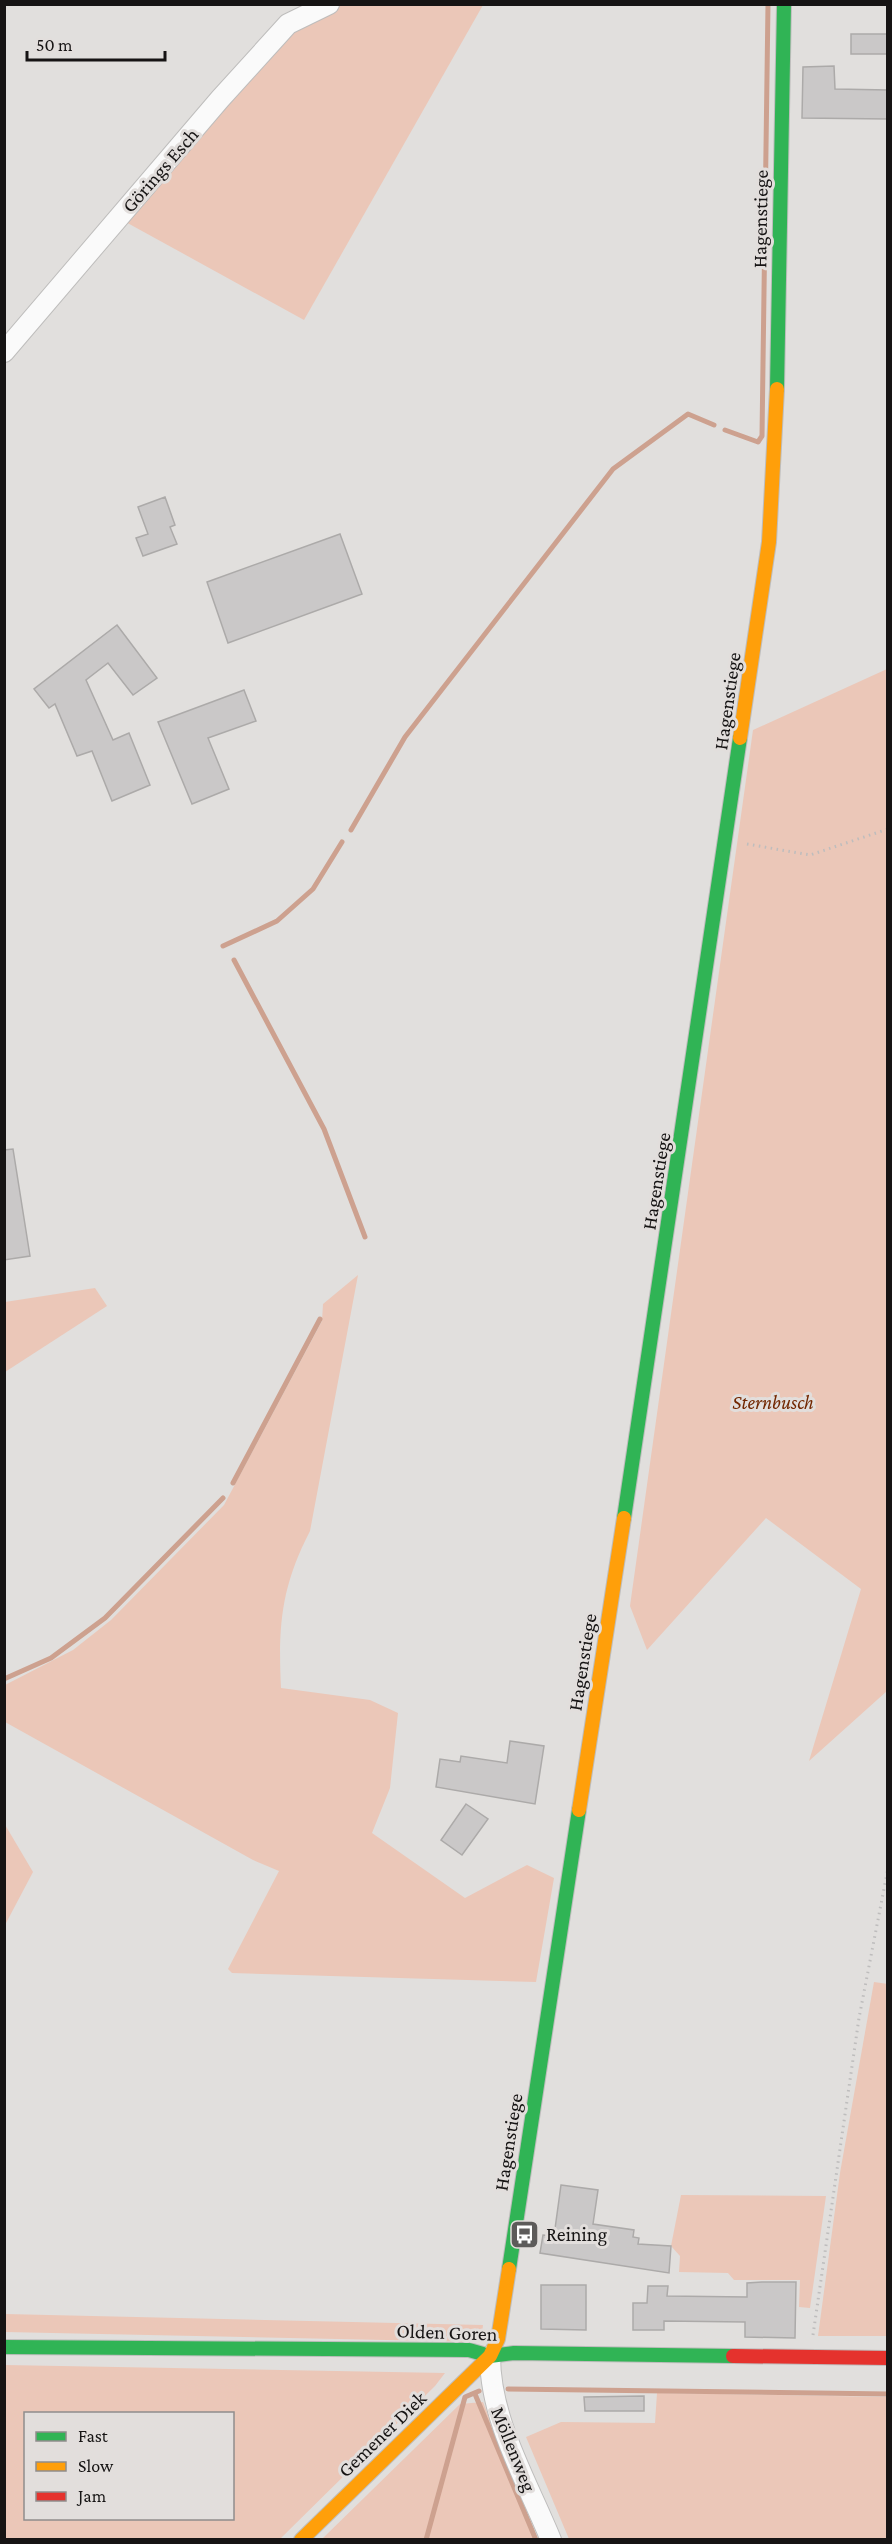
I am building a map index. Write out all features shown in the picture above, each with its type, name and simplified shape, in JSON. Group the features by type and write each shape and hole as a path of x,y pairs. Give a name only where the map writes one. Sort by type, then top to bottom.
{"street":[{"name":"Görings Esch","path":"4,352 220,99 288,24 329,4"},
{"name":"Hagenstiege","path":"490,2356 498,2338 727,839 769,542 776,432 784,4"},
{"name":"Olden Goren","path":"4,2347 470,2350 490,2356 514,2353 888,2358"},
{"name":"Möllenweg","path":"490,2356 492,2390 551,2540"},
{"name":"Gemener Diek","path":"301,2540 490,2356"}],"path":[{"path":"727,839 766,849 810,855 888,829"},
{"path":"810,2357 859,2018 888,1868"}],"green space":[{"path":"300,5 483,5 304,320 122,220"},
{"name":"Sternbusch","path":"887,669 887,1691 809,1761 861,1589 766,1518 647,1650 630,1606 753,730"},
{"path":"358,1275 310,1531 293,1570 283,1607 280,1645 281,1688 370,1700 398,1713 390,1788 372,1833 465,1898 527,1865 554,1878 536,1982 232,1973 228,1969 279,1871 253,1860 5,1722 5,1685 73,1650 111,1620 224,1505 322,1321 323,1304"},
{"path":"95,1288 107,1306 5,1372 5,1302"},
{"path":"4,1823 33,1872 5,1925 4,1925"},
{"path":"874,1982 888,1984 887,2336 818,2336 840,2173"},
{"path":"681,2195 826,2196 810,2308 799,2307 800,2280 734,2280 728,2273 679,2272 680,2256 671,2246"},
{"path":"5,2314 483,2325 481,2342 5,2332"},
{"path":"5,2365 445,2373 435,2386 280,2539 5,2540"},
{"path":"657,2393 887,2397 887,2539 569,2539 526,2437 561,2422 655,2423"},
{"path":"483,2402 537,2539 322,2539 460,2404"}],"building":[{"path":"851,34 888,34 888,54 851,54"},
{"path":"834,66 835,89 888,90 888,119 802,118 803,67"},
{"path":"165,497 175,525 170,527 177,544 143,556 136,538 148,534 138,507"},
{"path":"340,534 362,594 228,643 207,582"},
{"path":"117,625 157,678 133,695 108,663 86,680 113,740 129,733 150,785 112,801 92,751 77,756 55,704 49,708 34,689"},
{"path":"244,690 256,721 208,738 229,789 192,804 158,722"},
{"path":"13,1149 30,1256 4,1260 4,1150"},
{"path":"510,1741 544,1746 535,1804 436,1787 440,1759 460,1762 461,1756 507,1763"},
{"path":"466,1804 488,1819 462,1855 441,1840"},
{"path":"561,2185 598,2190 593,2224 634,2230 633,2237 639,2238 638,2244 671,2246 669,2273 540,2253 543,2235 554,2236"},
{"path":"796,2282 795,2338 745,2337 745,2322 664,2321 664,2330 633,2330 633,2303 647,2303 648,2286 668,2286 667,2296 747,2297 747,2283"},
{"path":"541,2285 586,2285 586,2330 541,2329"},
{"path":"644,2396 644,2411 585,2411 584,2397"}],"waterway":[{"path":"725,430 758,442 762,436 768,4"},
{"path":"351,830 405,737 613,469 688,414 714,425"},
{"path":"223,946 277,921 313,889 342,842"},
{"path":"234,960 324,1129 365,1237"},
{"path":"233,1483 320,1319"},
{"path":"4,1679 51,1658 105,1618 223,1498"},
{"path":"508,2389 888,2394"},
{"path":"426,2540 465,2397 479,2391"},
{"path":"475,2394 536,2540"}],"traffic: fast":[{"path":"777,389 784,4"},
{"path":"624,1518 740,738"},
{"path":"509,2269 579,1810"},
{"path":"4,2347 469,2350 490,2356 514,2353 733,2356"}],"traffic: slow":[{"path":"740,738 769,542 777,389"},
{"path":"579,1810 624,1518"},
{"path":"301,2540 490,2356 498,2339 509,2269"}],"traffic: jam":[{"path":"733,2356 888,2358"}],"place":[{"name":"Reining","path":"525,2234"}]}
